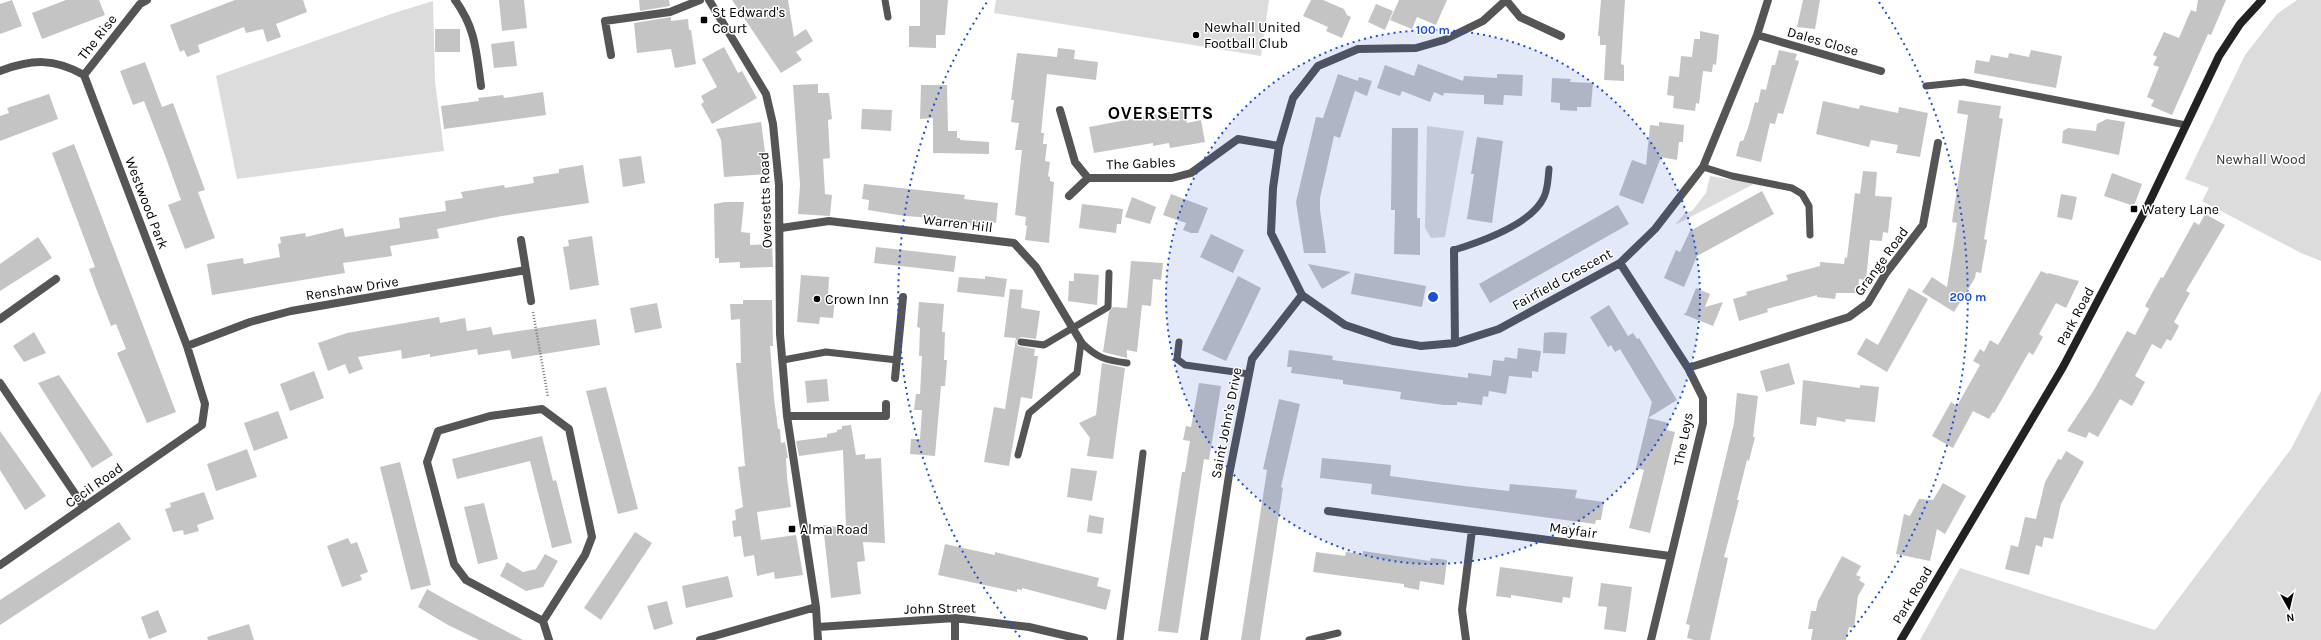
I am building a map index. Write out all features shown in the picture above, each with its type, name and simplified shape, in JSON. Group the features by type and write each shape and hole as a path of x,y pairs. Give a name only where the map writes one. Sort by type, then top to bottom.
{"main road":[{"name":"Park Road","path":"1901,640 2063,367 2113,273 2219,56 2240,24 2261,0"}],"street":[{"name":"The Rise","path":"84,75 140,4 147,0"},
{"path":"455,0 465,14 473,33 481,86"},
{"path":"610,55 605,21 670,12 700,0"},
{"name":"Oversetts Road","path":"709,0 766,94 776,147 781,228 780,334 787,416 816,607 818,640"},
{"path":"1302,295 1271,233 1273,188 1279,146 1293,98 1318,66 1358,49 1416,48 1444,40 1483,21 1506,0 1520,17 1560,36"},
{"name":"Fairfield Crescent","path":"1302,295 1345,325 1393,341 1421,346 1455,343 1499,329 1620,263 1655,228 1703,167 1757,35 1768,0"},
{"name":"Dales Close","path":"1757,35 1881,71"},
{"path":"0,71 12,67 49,61 69,66 84,75"},
{"name":"Westwood Park","path":"84,75 187,346 205,404 202,425"},
{"name":"The Gables","path":"1060,110 1075,162 1088,178"},
{"name":"The Gables","path":"1069,196 1088,178 1172,178 1192,173 1238,139 1279,146"},
{"name":"Grange Road","path":"1688,368 1849,317 1868,303 1886,273 1923,225 1938,143"},
{"name":"Warren Hill","path":"781,228 829,220 1014,243 1036,267 1081,342"},
{"path":"521,240 531,302"},
{"path":"1454,250 1455,343"},
{"name":"The Leys","path":"1620,263 1688,368 1703,398 1703,423 1651,640"},
{"name":"Renshaw Drive","path":"187,346 250,322 291,310 526,270"},
{"path":"0,319 56,279"},
{"name":"Saint John's Drive","path":"1204,640 1229,475 1252,359 1302,295"},
{"path":"895,378 903,297"},
{"path":"0,382 84,507"},
{"path":"787,416 886,416 886,404"},
{"path":"544,621 466,580 454,564 427,462 438,431 490,416 542,409 569,429 592,537 585,555 544,621 548,640"},
{"name":"Cecil Road","path":"0,565 202,425"},
{"name":"Mayfair","path":"1328,511 1670,556"},
{"path":"1466,640 1462,610 1472,530"},
{"path":"700,640 816,607"},
{"path":"955,618 955,640"},
{"name":"John Street","path":"818,627 955,618 1030,627 1084,640"}],"lane":[{"path":"885,0 888,18"},
{"path":"1926,86 1964,82 2186,125"},
{"path":"1703,167 1732,176 1792,188 1802,194 1809,206 1810,235"},
{"path":"1454,250 1480,242 1505,230 1532,212 1544,197 1549,169"},
{"path":"1021,342 1044,345 1108,307 1109,273"},
{"path":"1081,342 1095,356 1109,361 1127,363"},
{"path":"1018,455 1029,413 1077,374 1081,342"},
{"path":"1179,342 1177,359 1185,365 1249,374"},
{"path":"783,360 826,352 897,360"},
{"path":"1120,640 1143,453"},
{"path":"1309,640 1338,633"}],"path":[{"path":"531,302 552,417"}],"green space":[{"name":"Newhall United Football Club","path":"996,0 1269,0 1261,56 994,13"},
{"name":"Newhall Wood","path":"2297,0 2321,0 2321,261 2301,253 2202,201 2209,188 2185,179 2245,55 2277,14"},
{"path":"433,1 435,81 444,151 237,179 216,76 394,13"},
{"path":"1427,126 1464,131 1445,237 1431,238 1425,228"},
{"path":"1710,176 1754,184 1675,225 1686,212 1692,211 1706,193"},
{"path":"2321,391 2321,640 1920,640 1960,568 2155,630 2291,449"}],"building":[{"path":"12,0 22,26 0,34 0,4"},
{"path":"66,0 99,0 105,15 42,39 32,13"},
{"path":"235,0 303,0 307,12 276,24 281,37 267,42 263,29 246,33 244,27 198,45 200,52 187,57 184,50 180,52 170,25"},
{"path":"499,0 524,0 527,28 502,31"},
{"path":"639,0 669,0 670,6 640,11"},
{"path":"732,0 788,0 794,37 806,29 813,41 796,52 802,60 781,73"},
{"path":"920,0 948,0 945,35 936,35 936,48 909,47 909,26 920,26"},
{"path":"1311,0 1323,0 1344,9 1347,15 1351,17 1342,38 1326,31 1328,27 1303,16"},
{"path":"1399,0 1447,0 1436,25 1417,17 1412,29 1390,20"},
{"path":"1601,0 1625,0 1621,64 1624,65 1624,81 1604,80 1606,45 1600,45 1600,36 1598,36"},
{"path":"1803,0 1820,0 1815,29 1797,27"},
{"path":"2198,0 2226,0 2211,35 2208,34 2172,115 2151,106 2154,100 2147,97 2159,67 2153,65 2157,57 2153,55 2164,32 2179,38 2191,10 2196,12"},
{"path":"1376,4 1393,11 1385,30 1368,22"},
{"path":"671,17 671,21 688,19 696,64 675,68 671,49 637,53 634,23"},
{"path":"435,29 460,29 460,52 435,52"},
{"path":"1700,31 1719,35 1716,65 1713,64 1712,72 1703,71 1699,104 1696,103 1695,111 1673,108 1674,96 1667,95 1669,76 1679,77 1681,56 1692,57 1694,39 1700,39"},
{"path":"514,41 517,66 494,68 491,44"},
{"path":"724,47 738,73 742,71 757,98 712,124 701,104 704,102 701,96 717,87 702,59"},
{"path":"1058,48 1075,50 1074,59 1098,62 1096,80 1047,74 1041,133 1044,133 1043,144 1047,144 1045,161 1050,162 1048,176 1050,177 1050,181 1054,182 1049,243 1025,240 1027,226 1025,225 1026,217 1015,215 1022,150 1015,150 1019,123 1011,122 1014,100 1011,100 1017,53 1057,57"},
{"path":"1779,50 1797,54 1795,60 1799,61 1783,114 1778,113 1775,124 1770,123 1761,162 1736,156 1740,141 1743,141 1748,128 1755,102 1758,103 1761,89 1766,90 1772,65 1775,65"},
{"path":"2031,50 2062,56 2056,88 1974,73 1976,60 1989,62 1991,55 2008,58 2009,53 2029,57"},
{"path":"145,62 162,107 173,103 205,190 198,192 215,238 185,249 168,205 181,200 166,158 144,101 133,105 120,71"},
{"path":"1418,64 1463,81 1464,76 1497,78 1497,74 1523,75 1522,96 1504,95 1503,105 1484,104 1484,95 1444,93 1443,96 1434,92 1430,102 1402,91 1400,96 1377,88 1385,65 1414,76"},
{"path":"1338,74 1358,81 1340,138 1334,136 1320,198 1320,210 1326,253 1304,253 1296,202 1316,117 1323,118"},
{"path":"1359,77 1372,81 1367,96 1355,91"},
{"path":"1552,78 1571,79 1570,82 1593,83 1591,107 1577,107 1577,111 1560,110 1560,103 1551,102"},
{"path":"818,84 818,93 829,93 832,119 828,120 830,158 823,159 825,194 832,195 830,216 798,214 800,185 793,85"},
{"path":"921,85 947,85 948,131 957,131 957,138 960,138 960,140 989,142 989,154 933,153 933,118 920,119"},
{"path":"543,92 546,115 444,129 441,106 479,101 478,98 503,95 504,98"},
{"path":"49,94 58,119 0,141 0,116 9,113 7,108"},
{"path":"1959,100 2001,106 1999,118 2003,119 1984,239 1987,240 1981,273 1976,272 1975,278 1954,312 1922,292 1932,277 1947,287 1957,223 1952,222 1968,115 1957,113"},
{"path":"1823,101 1859,109 1860,105 1898,113 1899,107 1928,113 1920,157 1896,153 1898,145 1871,140 1869,147 1816,134"},
{"path":"862,109 892,110 891,131 861,129"},
{"path":"1184,109 1187,123 1201,120 1205,142 1170,148 1169,143 1153,146 1153,143 1094,153 1089,127"},
{"path":"2107,119 2125,122 2119,155 2062,143 2063,131 2068,128 2096,131 2097,124"},
{"path":"761,122 768,174 724,177 721,140 716,129"},
{"path":"1659,122 1684,125 1683,142 1679,142 1677,160 1661,157 1643,204 1619,195 1632,160 1646,165 1650,125 1659,126"},
{"path":"1392,128 1418,128 1417,218 1420,218 1420,255 1394,254 1395,210 1391,210"},
{"path":"1477,137 1503,141 1492,223 1467,219 1474,174 1471,174"},
{"path":"74,144 176,412 147,423 117,353 126,349 116,324 111,326 96,288 89,269 95,267 52,153"},
{"path":"641,156 645,183 623,187 619,159"},
{"path":"583,165 589,203 502,216 437,229 439,238 390,246 392,256 343,263 345,273 212,295 207,264 243,258 244,264 280,257 278,244 281,243 280,237 305,233 306,237 343,228 345,237 400,228 399,218 446,211 445,201 463,198 461,192 504,185 505,188 534,183 533,177 559,173 559,169"},
{"path":"1863,171 1877,172 1875,196 1892,197 1888,233 1883,232 1882,241 1870,240 1866,280 1859,279 1858,293 1836,293 1835,299 1817,297 1817,295 1767,309 1768,312 1739,321 1733,299 1747,295 1746,292 1788,280 1786,275 1820,266 1820,262 1844,264 1845,257 1847,258 1855,193 1860,194"},
{"path":"2112,173 2142,184 2134,206 2104,196"},
{"path":"864,184 965,195 964,199 998,203 996,223 987,222 987,227 970,225 970,223 948,219 905,216 868,210 869,200 862,199"},
{"path":"1762,191 1774,214 1697,256 1684,287 1664,278 1676,250 1680,252 1690,231"},
{"path":"1171,194 1208,208 1198,233 1191,233 1183,230 1186,223 1163,215"},
{"path":"2061,194 2077,197 2072,220 2057,217"},
{"path":"1132,197 1156,207 1150,224 1125,217"},
{"path":"725,202 744,202 741,232 750,233 750,245 772,244 773,267 740,268 740,262 719,263 719,258 715,258 714,204"},
{"path":"1082,204 1123,209 1121,224 1117,224 1116,233 1079,228"},
{"path":"1618,205 1629,224 1490,303 1479,284"},
{"path":"2205,214 2225,225 2186,291 2190,293 2174,322 2179,326 2171,341 2167,339 2161,349 2152,344 2135,376 2145,382 2132,406 2120,399 2098,437 2089,432 2086,438 2067,431 2094,390 2127,331 2135,335 2149,309 2145,306 2161,277 2163,278 2194,222 2199,225"},
{"path":"1211,234 1244,250 1233,273 1200,257"},
{"path":"592,236 599,285 570,290 563,247 569,246 568,240"},
{"path":"38,237 52,258 0,291 0,264"},
{"path":"876,247 956,256 954,272 874,263"},
{"path":"1131,261 1163,263 1161,280 1153,279 1151,306 1142,305 1137,352 1127,350 1127,358 1103,352 1109,312 1113,307 1127,308"},
{"path":"1308,264 1351,272 1322,289"},
{"path":"2041,271 2079,281 2066,308 2056,303 2039,334 2043,337 2033,355 2029,352 1994,413 1993,412 1989,419 1973,411 1953,448 1932,436 1951,402 1957,406 1980,365 1973,361 1980,349 1984,352 1990,340 1998,345"},
{"path":"1074,273 1099,275 1097,305 1068,301 1069,281 1074,281"},
{"path":"1355,273 1426,286 1422,307 1351,294"},
{"name":"Crown Inn","path":"801,275 829,277 828,296 835,297 833,318 820,317 819,324 797,322"},
{"path":"985,276 1007,279 1004,297 957,292 959,277 985,279"},
{"path":"1238,276 1261,288 1226,361 1202,350"},
{"path":"1696,288 1710,294 1705,307 1723,302 1713,326 1683,314 1686,313"},
{"path":"1909,288 1928,299 1887,372 1857,354 1866,338 1878,345"},
{"path":"1010,289 1023,290 1021,308 1040,311 1036,339 1021,337 1016,341 1018,346 1035,349 1034,356 1038,356 1032,399 1021,397 1009,466 984,462 994,407 1005,409 1016,338 1004,337"},
{"path":"743,300 772,300 773,346 770,346 774,398 781,443 785,442 788,458 786,458 787,478 791,507 757,512 761,540 796,535 803,575 775,579 774,572 757,576 754,555 744,557 741,536 734,537 732,521 736,520 735,510 743,507 738,467 745,466 736,363 741,363 740,319 731,320 730,304 743,304"},
{"path":"919,302 944,304 942,332 945,332 944,360 947,360 945,386 941,386 935,456 910,454 911,439 920,439 922,410 914,410 916,394 920,394 922,356 919,356 920,328 917,327"},
{"path":"657,303 662,328 635,333 630,308"},
{"path":"1609,305 1628,336 1633,333 1637,339 1639,338 1677,400 1648,418 1652,402 1620,349 1615,352 1611,345 1608,347 1590,317"},
{"path":"439,317 440,323 465,318 467,331 491,327 493,335 596,319 600,345 512,359 510,350 478,355 477,349 430,357 430,354 402,359 401,350 358,357 363,369 349,374 345,364 328,371 318,343 347,333"},
{"path":"34,332 46,353 24,362 13,346"},
{"path":"1544,333 1567,333 1565,354 1543,353"},
{"path":"1518,348 1541,351 1538,372 1532,371 1532,378 1509,376 1506,394 1489,391 1488,397 1483,396 1482,405 1457,402 1457,405 1444,405 1400,399 1401,392 1343,384 1343,380 1291,373 1292,367 1287,367 1289,350 1333,356 1332,360 1468,378 1468,373 1491,376 1493,360 1504,361 1505,357 1517,359"},
{"path":"1102,363 1125,368 1113,459 1087,456 1090,438 1079,423 1096,415"},
{"path":"1789,363 1795,384 1766,392 1760,371"},
{"path":"314,371 324,398 290,411 280,384"},
{"path":"59,375 113,455 92,468 38,383"},
{"path":"827,379 829,401 807,403 805,381"},
{"path":"1803,380 1860,388 1860,385 1879,387 1875,422 1846,419 1845,422 1817,417 1816,426 1800,424"},
{"path":"1199,383 1221,386 1209,460 1204,459 1178,633 1158,631 1182,472 1185,472 1190,441 1183,440 1186,426 1191,427"},
{"path":"606,387 638,509 618,514 586,391"},
{"path":"1737,393 1758,396 1753,437 1755,437 1749,461 1747,460 1737,500 1739,500 1724,557 1728,558 1710,640 1694,640 1687,638 1690,625 1686,624 1734,423"},
{"path":"1279,399 1300,404 1281,487 1283,488 1260,640 1241,640 1267,470 1263,469"},
{"path":"278,411 288,438 254,451 244,423"},
{"path":"1648,418 1669,423 1667,430 1675,432 1650,533 1629,528 1644,470 1636,468"},
{"path":"851,425 856,455 865,454 865,459 881,458 885,543 863,542 865,561 857,562 861,594 831,598 823,525 846,528 843,450 799,456 796,441 827,437 827,434 837,432 837,430 842,429 842,426"},
{"path":"0,431 46,496 25,510 0,470"},
{"path":"542,436 553,481 556,480 572,543 552,548 530,461 457,479 452,459"},
{"path":"247,449 257,477 216,491 207,464"},
{"path":"2066,451 2084,462 2061,504 2053,539 2044,537 2042,547 2036,545 2029,575 2005,569 2011,545 2018,547 2025,517 2036,519 2045,482 2058,459 2061,460"},
{"path":"1322,458 1391,465 1390,476 1464,486 1509,491 1510,484 1577,490 1575,498 1604,502 1601,520 1596,520 1595,524 1371,494 1372,484 1320,478"},
{"path":"400,462 431,585 411,590 380,467"},
{"path":"1071,468 1097,471 1092,501 1067,497"},
{"path":"1943,483 1966,496 1945,534 1937,529 1930,561 1896,554 1904,514 1910,516 1919,499 1933,500"},
{"path":"204,492 214,519 197,525 199,531 184,535 183,530 173,532 165,509 171,507 170,503"},
{"path":"484,503 498,559 478,564 464,507"},
{"path":"1089,515 1104,518 1102,534 1087,532"},
{"path":"119,522 131,539 0,625 0,600"},
{"path":"635,532 652,543 601,620 584,608"},
{"path":"348,538 351,544 357,542 368,572 360,575 362,580 342,587 327,546"},
{"path":"945,544 995,555 995,552 1099,578 1097,586 1111,590 1106,610 1022,588 1022,590 1017,589 1017,592 938,575"},
{"path":"1363,551 1430,561 1431,558 1447,560 1444,585 1420,581 1419,590 1404,587 1404,584 1313,572 1316,552 1345,556 1346,552 1363,554"},
{"path":"545,554 558,561 543,587 526,591 500,576 507,562 523,572 536,569"},
{"path":"1842,556 1861,566 1856,575 1861,577 1859,580 1865,584 1858,596 1854,628 1849,627 1846,640 1811,640 1813,629 1808,629 1811,611 1816,611 1818,601"},
{"path":"1500,567 1573,577 1570,598 1563,597 1562,603 1511,595 1511,598 1496,596"},
{"path":"728,576 733,597 686,608 682,586"},
{"path":"1601,583 1632,587 1626,632 1604,629 1607,607 1598,606"},
{"path":"427,589 523,640 479,640 448,625 418,607"},
{"path":"667,601 673,624 654,630 647,606"},
{"path":"158,610 167,632 149,639 141,617"},
{"path":"249,624 254,640 208,640 207,637"}],"place":[{"name":"St Edward's Court","path":"704,20"},
{"name":"Newhall United Football Club","path":"1196,35"},
{"name":"Watery Lane","path":"2134,209"},
{"name":"Crown Inn","path":"817,299"},
{"name":"Alma Road","path":"792,529"}],"district":[{"name":"OVERSETTS","path":"1161,113"}]}
